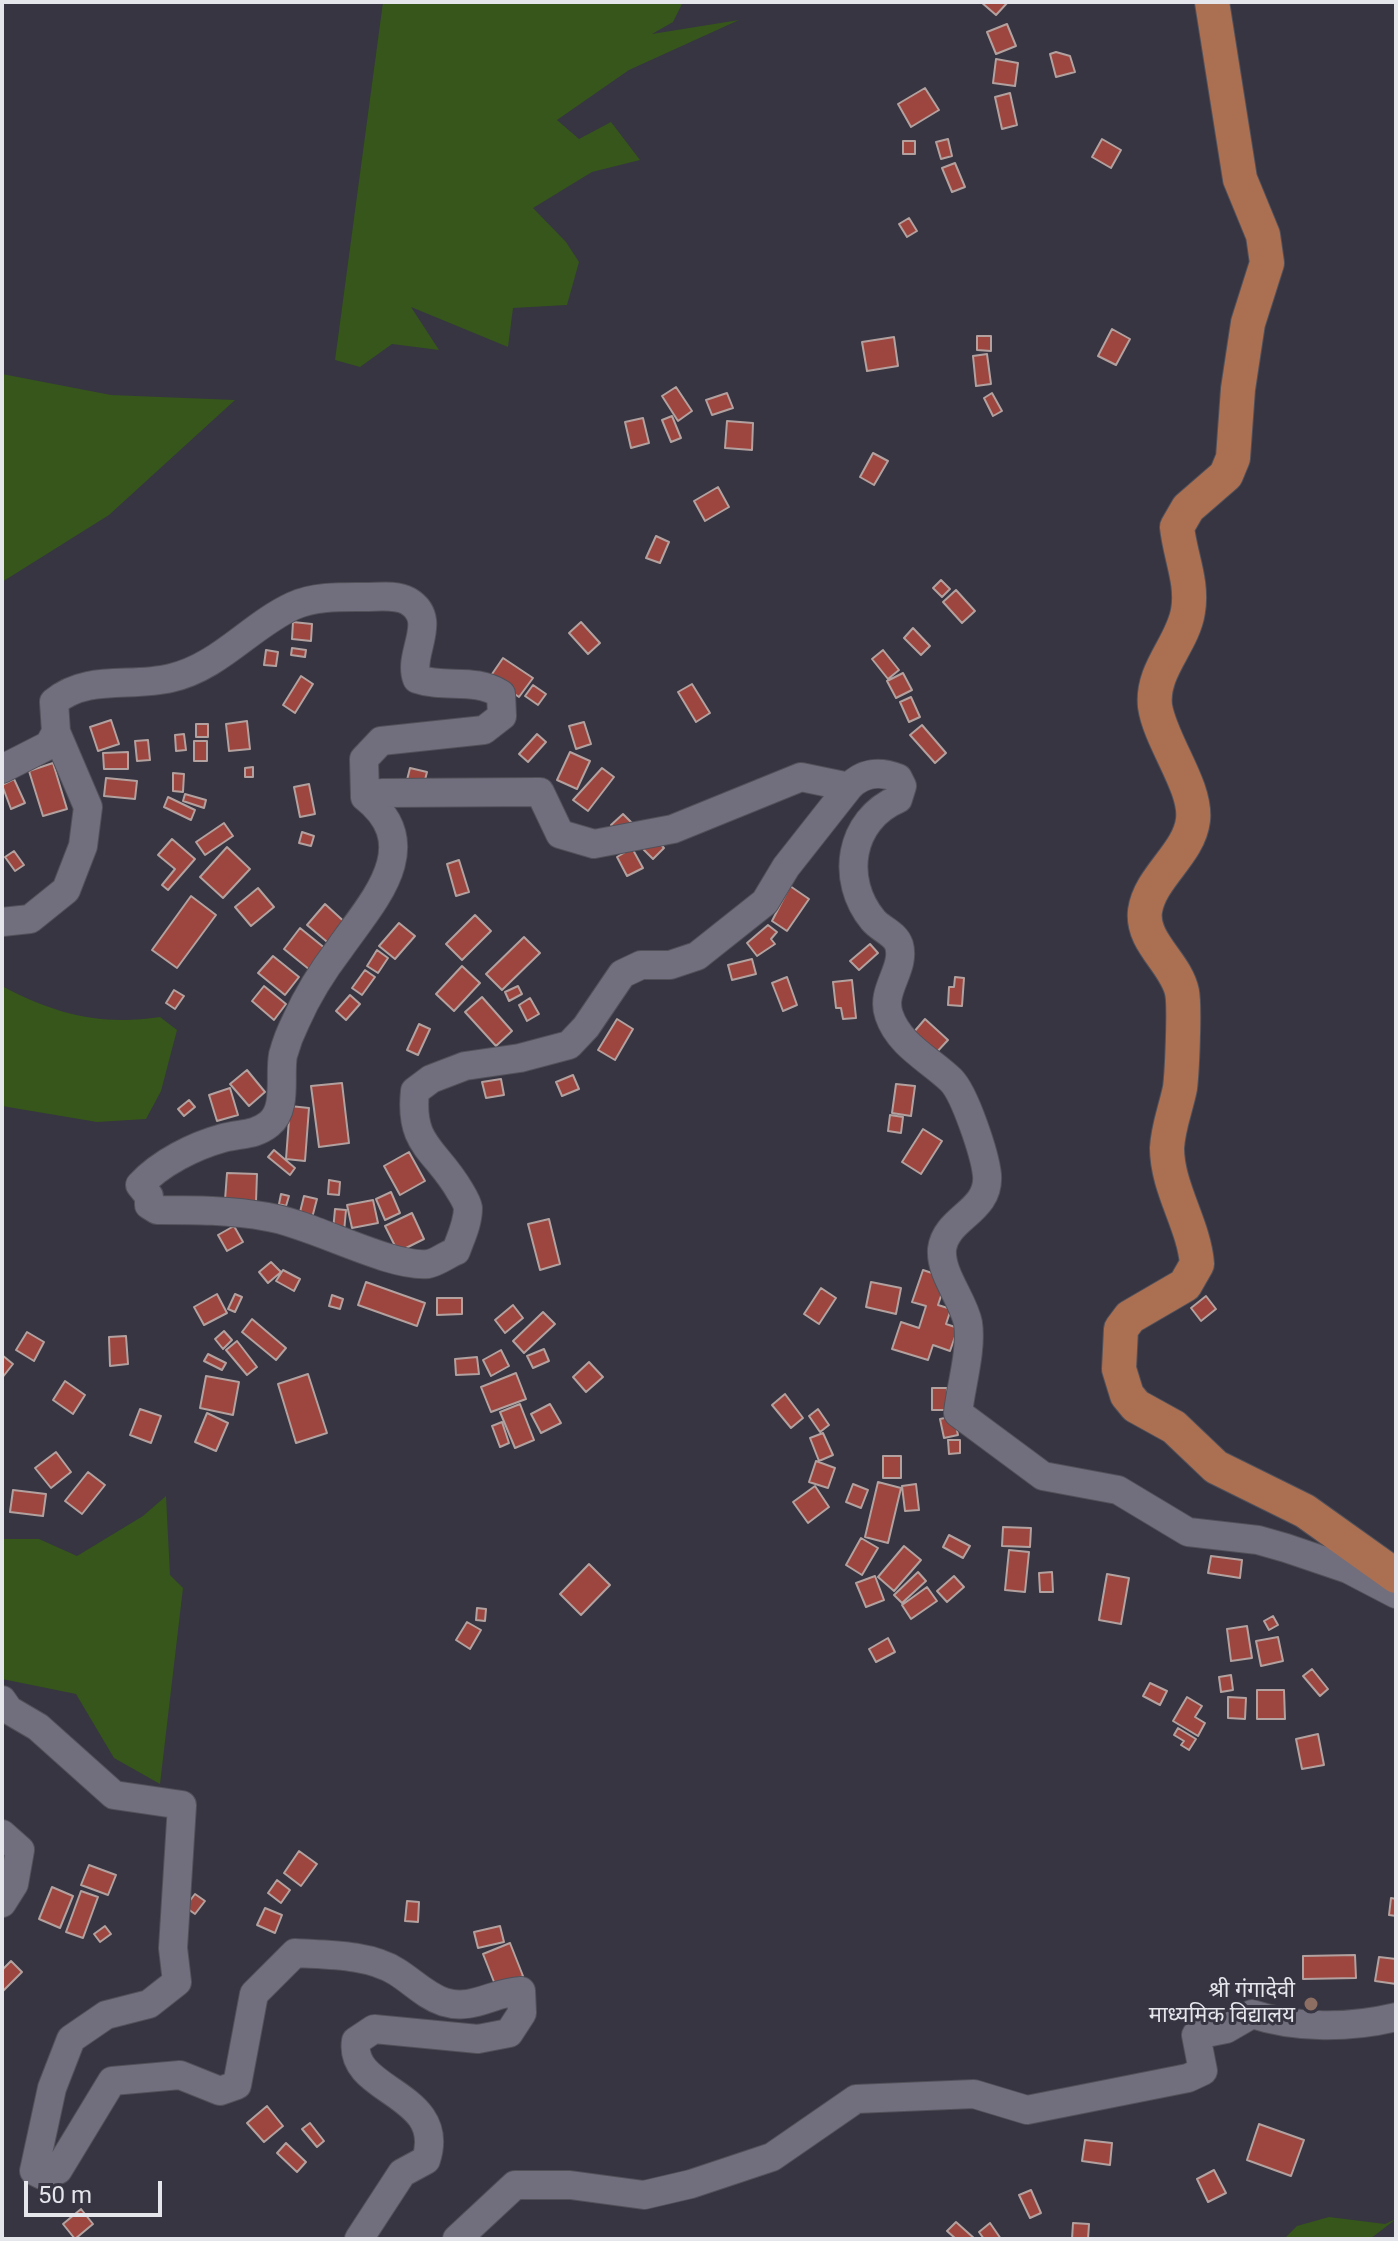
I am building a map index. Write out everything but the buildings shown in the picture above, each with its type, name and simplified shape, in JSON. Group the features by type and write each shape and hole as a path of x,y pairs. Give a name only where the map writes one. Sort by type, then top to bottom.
{"main road":[{"path":"1212,2 1240,179 1263,235 1267,263 1248,323 1238,389 1233,458 1226,475 1188,508 1177,527 1190,592 1188,612 1183,631 1156,688 1159,723 1193,811 1188,835 1150,895 1145,910 1151,939 1171,967 1182,991 1180,1088 1170,1127 1168,1160 1197,1264 1185,1285 1130,1317 1121,1329 1119,1369 1127,1395 1136,1406 1174,1427 1216,1467 1305,1511 1396,1576"}],"street":[{"path":"2,922 30,919 66,890 83,846 88,807 56,732 54,702 71,687 172,678 245,640 294,605 327,598 394,596 409,602 418,611 424,629 413,669 417,679 442,685 464,682 488,686 501,694 502,716 484,730 381,741 364,759 365,797 377,807 390,829 394,856 384,888 337,951 296,1020 283,1055 283,1092 272,1122 253,1134 225,1137 198,1148 153,1171 140,1185 149,1196 149,1205 157,1210 217,1210 270,1217 314,1228 382,1255 428,1264 456,1251 465,1228 468,1205 450,1173 422,1144 412,1116 415,1091 431,1079 465,1066 520,1058 569,1045 586,1027 622,974 641,965 670,965 697,956 765,902 786,867 859,776 884,773 898,778 902,786 898,799 882,806 867,821 854,846 853,877 868,912 899,946 899,961 886,999 892,1024 912,1050 953,1082 980,1146 987,1177 983,1197 976,1209 946,1233 942,1252 968,1322 958,1413 1043,1476 1118,1490 1188,1532 1258,1540 1286,1548 1348,1569 1396,1594"},
{"path":"2,769 49,745 56,732"},
{"path":"365,797 382,793 540,792 560,834 594,844 673,829 801,777 849,787"},
{"path":"2,1700 9,1710 38,1727 114,1795 182,1805 173,1948 177,1982 149,2004 106,2015 71,2039 52,2088 34,2171 42,2175 58,2170 112,2081 180,2075 220,2091 237,2085 254,1994 295,1953 372,1962 396,1971 420,1990 445,2002 474,2005 500,1992 521,1991 522,2013 509,2033 478,2039 374,2029 356,2041 356,2055 366,2071 421,2117 431,2143 426,2160 402,2173 359,2239"},
{"path":"2,1834 20,1850 14,1884 2,1903"},
{"path":"457,2239 515,2185 570,2185 644,2195 691,2184 772,2157 856,2099 974,2094 1027,2110 1188,2078 1203,2071 1196,2035 1226,2029 1252,2014 1272,2020 1325,2026 1396,2017"}],"green space":[{"path":"383,2 683,2 673,22 652,34 739,20 629,70 557,120 579,139 611,122 640,160 592,172 533,208 566,242 579,262 567,305 513,308 508,347 411,307 439,350 392,344 360,367 335,360"},
{"path":"2,374 111,395 235,400 109,515 2,582"},
{"path":"2,986 40,1004 78,1015 118,1020 160,1017 177,1030 161,1091 146,1119 97,1122 2,1106"},
{"path":"166,1496 170,1575 183,1588 160,1784 114,1758 76,1694 2,1679 2,1539 39,1539 77,1556 143,1516"},
{"path":"1329,2217 1385,2224 1396,2219 1370,2239 1284,2239 1297,2226"}],"place":[{"name":"श्री गंगादेवी माध्यमिक विद्यालय","path":"1311,2004"}]}
